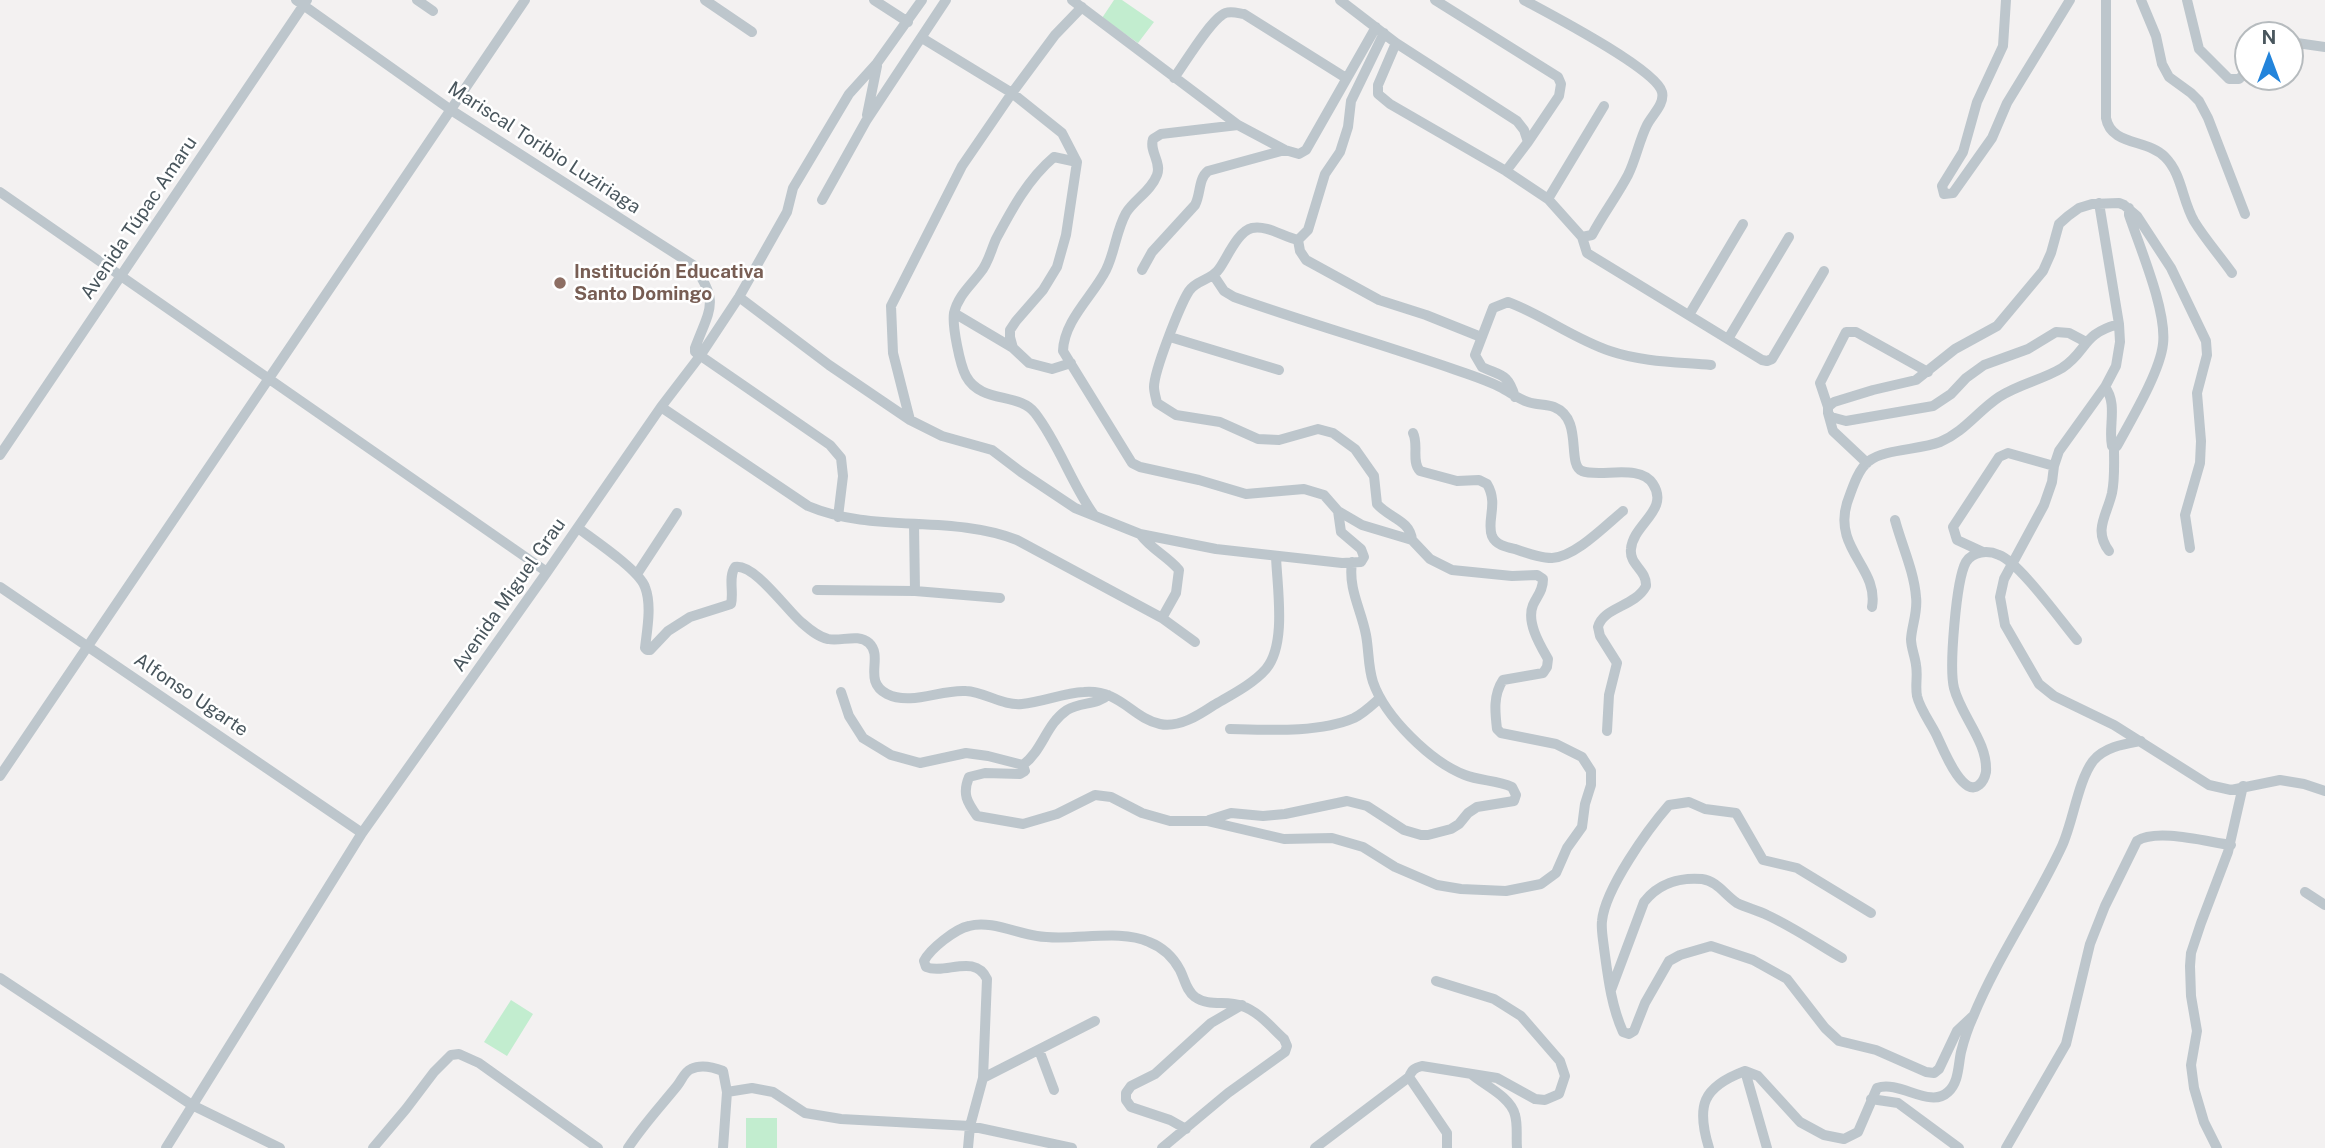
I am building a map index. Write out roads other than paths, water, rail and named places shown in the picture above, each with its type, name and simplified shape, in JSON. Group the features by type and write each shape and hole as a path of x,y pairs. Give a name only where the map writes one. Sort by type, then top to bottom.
{"street":[{"path":"417,0 433,10"},
{"path":"0,776 525,0"},
{"path":"705,0 752,32"},
{"path":"874,0 908,22"},
{"name":"Avenida Miguel Grau","path":"166,1148 362,833 661,407 700,356 739,296 787,212 793,188 849,94 877,63 922,0"},
{"path":"822,200 866,121 946,0"},
{"path":"1340,0 1396,43 1517,121 1528,142"},
{"path":"1435,0 1558,77 1561,84 1559,96 1507,171"},
{"path":"1524,0 1601,43 1648,75 1662,92 1661,101 1646,127 1627,176 1592,235 1582,237"},
{"path":"2006,0 2003,47 1977,102 1963,152 1942,186 1944,194 1953,193 1972,170 1992,138 2007,103 2070,0"},
{"path":"2106,0 2108,127 2132,143 2155,148 2167,159 2176,172 2193,220 2232,273"},
{"path":"2141,0 2156,36 2162,64 2169,77 2199,101 2245,214"},
{"path":"2187,0 2199,49 2229,79 2234,79"},
{"name":"Mariscal Toribio Luziriaga","path":"302,2 451,110 693,265 705,281 711,300 695,348 695,352 700,356"},
{"name":"Avenida Túpac Amaru","path":"0,455 302,2"},
{"path":"910,420 893,353 891,306 962,166 1077,3 1238,125 1285,150 1299,153 1306,150 1346,78 1380,30"},
{"path":"1174,78 1198,42 1222,14 1232,12 1244,14 1346,78"},
{"path":"1298,240 1308,230 1325,174 1340,152 1352,101 1380,30"},
{"path":"922,38 1012,93 1062,133 1077,162 1066,235 1057,267 1043,290 1010,330 1013,348"},
{"path":"1396,43 1378,85 1378,94 1390,104 1507,171 1548,199 1582,237 1587,253 1762,360 1772,359 1824,271"},
{"path":"2304,44 2325,47"},
{"path":"866,121 877,63"},
{"path":"1548,199 1604,106"},
{"path":"1238,125 1161,134 1153,139 1151,147 1158,163 1157,175 1126,212 1107,269 1064,340 1063,351 1132,463 1246,494 1304,489 1324,495 1338,511 1362,525 1412,540 1430,559 1452,570 1512,576 1537,575 1544,579"},
{"path":"1142,270 1152,252 1195,205 1204,174 1285,150"},
{"path":"1077,162 1055,156 1027,185 981,273 960,298 954,313 954,329 967,377 981,391 1018,402 1033,410 1094,515"},
{"path":"0,192 547,572"},
{"path":"2099,203 2119,324 2120,342 2116,366 2105,387 2063,443 2044,505 2012,562 2002,588 2002,616 2008,633 2039,684 2054,696 2141,741 2209,785 2231,790 2280,780 2325,791"},
{"path":"2086,342 2069,333 2056,332 2028,349 1984,365 1933,406 1846,421 1831,417 1828,410 1831,403 1910,382 1928,372 1955,349 2001,322 2043,271 2059,224 2079,208 2099,203 2119,203 2137,216 2171,268 2206,341 2207,355 2197,393 2200,463 2185,515 2190,548"},
{"path":"2114,448 2134,416 2160,360 2163,344 2162,324 2151,278 2129,208"},
{"path":"1689,315 1743,224"},
{"path":"1298,240 1286,238 1268,229 1250,228 1239,236 1229,256 1214,276 1190,289 1158,365 1154,388 1157,403 1176,415 1220,422 1258,439 1279,440 1318,429 1333,433 1355,449 1374,476 1377,505 1403,522 1411,532 1412,540"},
{"path":"1728,339 1789,237"},
{"path":"1298,240 1300,251 1306,260 1379,300 1481,337"},
{"path":"1214,276 1224,291 1234,297 1303,321 1364,338 1501,387 1528,402 1562,411 1572,429 1574,462 1580,469 1586,472 1618,471 1642,475 1653,482 1658,495 1656,507 1637,532 1631,547 1632,558 1646,578 1646,586 1641,594 1621,608 1604,615 1599,622 1600,636 1618,663 1609,695 1607,731"},
{"path":"739,296 829,365 910,420 942,436 992,450 1075,508 1140,534 1216,549 1361,562 1364,557 1361,549 1342,532 1338,511"},
{"path":"1516,397 1511,384 1504,376 1485,369 1477,362 1476,351 1493,308 1508,302 1611,352 1711,365"},
{"path":"954,313 1013,348 1029,363 1052,369 1071,363"},
{"path":"1872,607 1871,584 1846,539 1844,530 1847,504 1860,471 1882,454 1932,445 1950,437 2000,397 2062,368 2096,332 2119,324"},
{"path":"1867,463 1833,431 1820,383 1846,332 1856,332 1928,372"},
{"path":"1170,337 1279,370"},
{"path":"700,356 830,445 841,458 843,476 838,517"},
{"path":"2105,387 2111,404 2110,440 2114,448 2112,493 2100,527 2101,537 2109,551"},
{"path":"661,407 808,506 838,517 997,532 1017,540 1162,618 1195,642"},
{"path":"1413,433 1417,448 1415,464 1420,471 1457,481 1479,480 1487,484 1493,501 1491,531 1496,541 1522,552 1553,558 1572,552 1623,511"},
{"path":"2054,466 2008,453 1999,457 1953,527 1957,540 2012,562 2077,640"},
{"path":"637,574 677,513"},
{"path":"1895,520 1910,566 1916,597 1911,646 1919,701 1954,771 1967,787 1973,788 1981,783 1985,776 1984,755 1957,697 1952,673 1961,578 1967,561 1983,552"},
{"path":"915,524 915,591"},
{"path":"578,528 637,574 645,586 648,599 645,648 648,650 668,631 690,617 731,604 734,595 731,572 739,565 760,579 796,618 813,632 828,639 860,638 869,643 875,653 876,682 882,691 891,696 914,697 966,691 1019,704 1073,693 1096,692 1122,701 1151,721 1172,725 1199,715 1263,673 1275,655 1278,640 1276,556"},
{"path":"1140,534 1179,570 1176,593 1162,618"},
{"path":"1023,765 1024,771 1020,774 985,773 969,778 965,788 966,801 977,816 1023,824 1057,814 1095,794 1111,797 1142,813 1170,821 1207,821 1284,839 1332,838 1363,847 1395,867 1437,885 1506,891 1541,884 1556,873 1567,848 1582,827 1591,785 1591,771 1582,757 1556,744 1508,735 1497,729 1495,706 1498,687 1503,680 1542,673 1547,667 1548,659 1530,618 1532,607 1544,588 1544,579 1553,558"},
{"path":"1207,821 1231,813 1263,816 1285,814 1347,801 1367,806 1404,830 1428,835 1455,827 1477,807 1514,801 1516,792 1509,785 1467,776 1436,758 1405,730 1380,698 1371,676 1366,634 1351,587 1352,562"},
{"name":"Alfonso Ugarte","path":"0,587 362,833"},
{"path":"817,590 915,591 1000,598"},
{"path":"841,692 849,716 863,738 891,755 920,763 966,753 988,755 1023,765"},
{"path":"1023,765 1035,754 1051,725 1061,715 1073,706 1099,701 1108,695"},
{"path":"1230,729 1287,730 1346,720 1363,712 1380,698"},
{"path":"1709,1148 1702,1105 1716,1087 1745,1071 1758,1076 1800,1122 1824,1135 1844,1139 1858,1132 1877,1088 1889,1085 1935,1098 1946,1094 1955,1084 1973,1016 2063,844 2084,777 2094,760 2104,752 2141,741"},
{"path":"2217,1148 2204,1122 2194,1088 2191,1065 2197,1031 2191,996 2190,966 2191,953 2201,923 2231,845 2243,786"},
{"path":"1871,913 1797,868 1763,860 1736,813 1705,809 1689,802 1669,804 1635,849 1604,910 1602,932 1610,993 1623,1032 1629,1034 1634,1031 1645,1003 1669,961 1711,946 1753,960 1787,979 1825,1028 1839,1041 1876,1050 1926,1072 1934,1073 1939,1069 1957,1031 1973,1016"},
{"path":"2006,1148 2066,1044 2090,944 2105,906 2137,841 2143,837 2163,835 2231,845"},
{"path":"1610,993 1644,902 1652,891 1676,880 1703,879 1714,883 1734,901 1765,914 1842,958"},
{"path":"2305,892 2325,905"},
{"path":"968,1148 983,1078 987,984 985,976 978,969 967,965 929,969 924,961 952,933 977,924 1047,937 1128,936 1142,939 1155,944 1168,954 1180,970 1187,989 1195,997 1206,1002 1242,1005 1284,1039 1286,1049 1282,1054 1228,1093 1162,1148"},
{"path":"0,978 191,1105 280,1148"},
{"path":"1315,1148 1409,1077 1412,1070 1422,1066 1497,1078 1535,1099 1545,1100 1559,1094 1565,1076 1560,1061 1521,1016 1494,999 1436,981"},
{"path":"1186,1129 1170,1120 1131,1107 1126,1100 1126,1093 1131,1086 1155,1074 1211,1023 1242,1005"},
{"path":"983,1078 1095,1021"},
{"path":"1039,1050 1054,1090"},
{"path":"373,1148 434,1072 451,1055 459,1054 479,1063 598,1148"},
{"path":"628,1148 687,1071 695,1067 723,1071 727,1092 723,1148"},
{"path":"1745,1071 1766,1148"},
{"path":"1469,1073 1511,1105 1516,1119 1517,1148"},
{"path":"1409,1077 1447,1133 1447,1148"},
{"path":"727,1092 752,1088 773,1092 805,1113 841,1119 971,1126 1072,1148"},
{"path":"1871,1099 1898,1103 1959,1148"},
{"path":"1824,1135 1826,1148"}],"place":[{"name":"Institución Educativa Santo Domingo","path":"560,283"}]}
